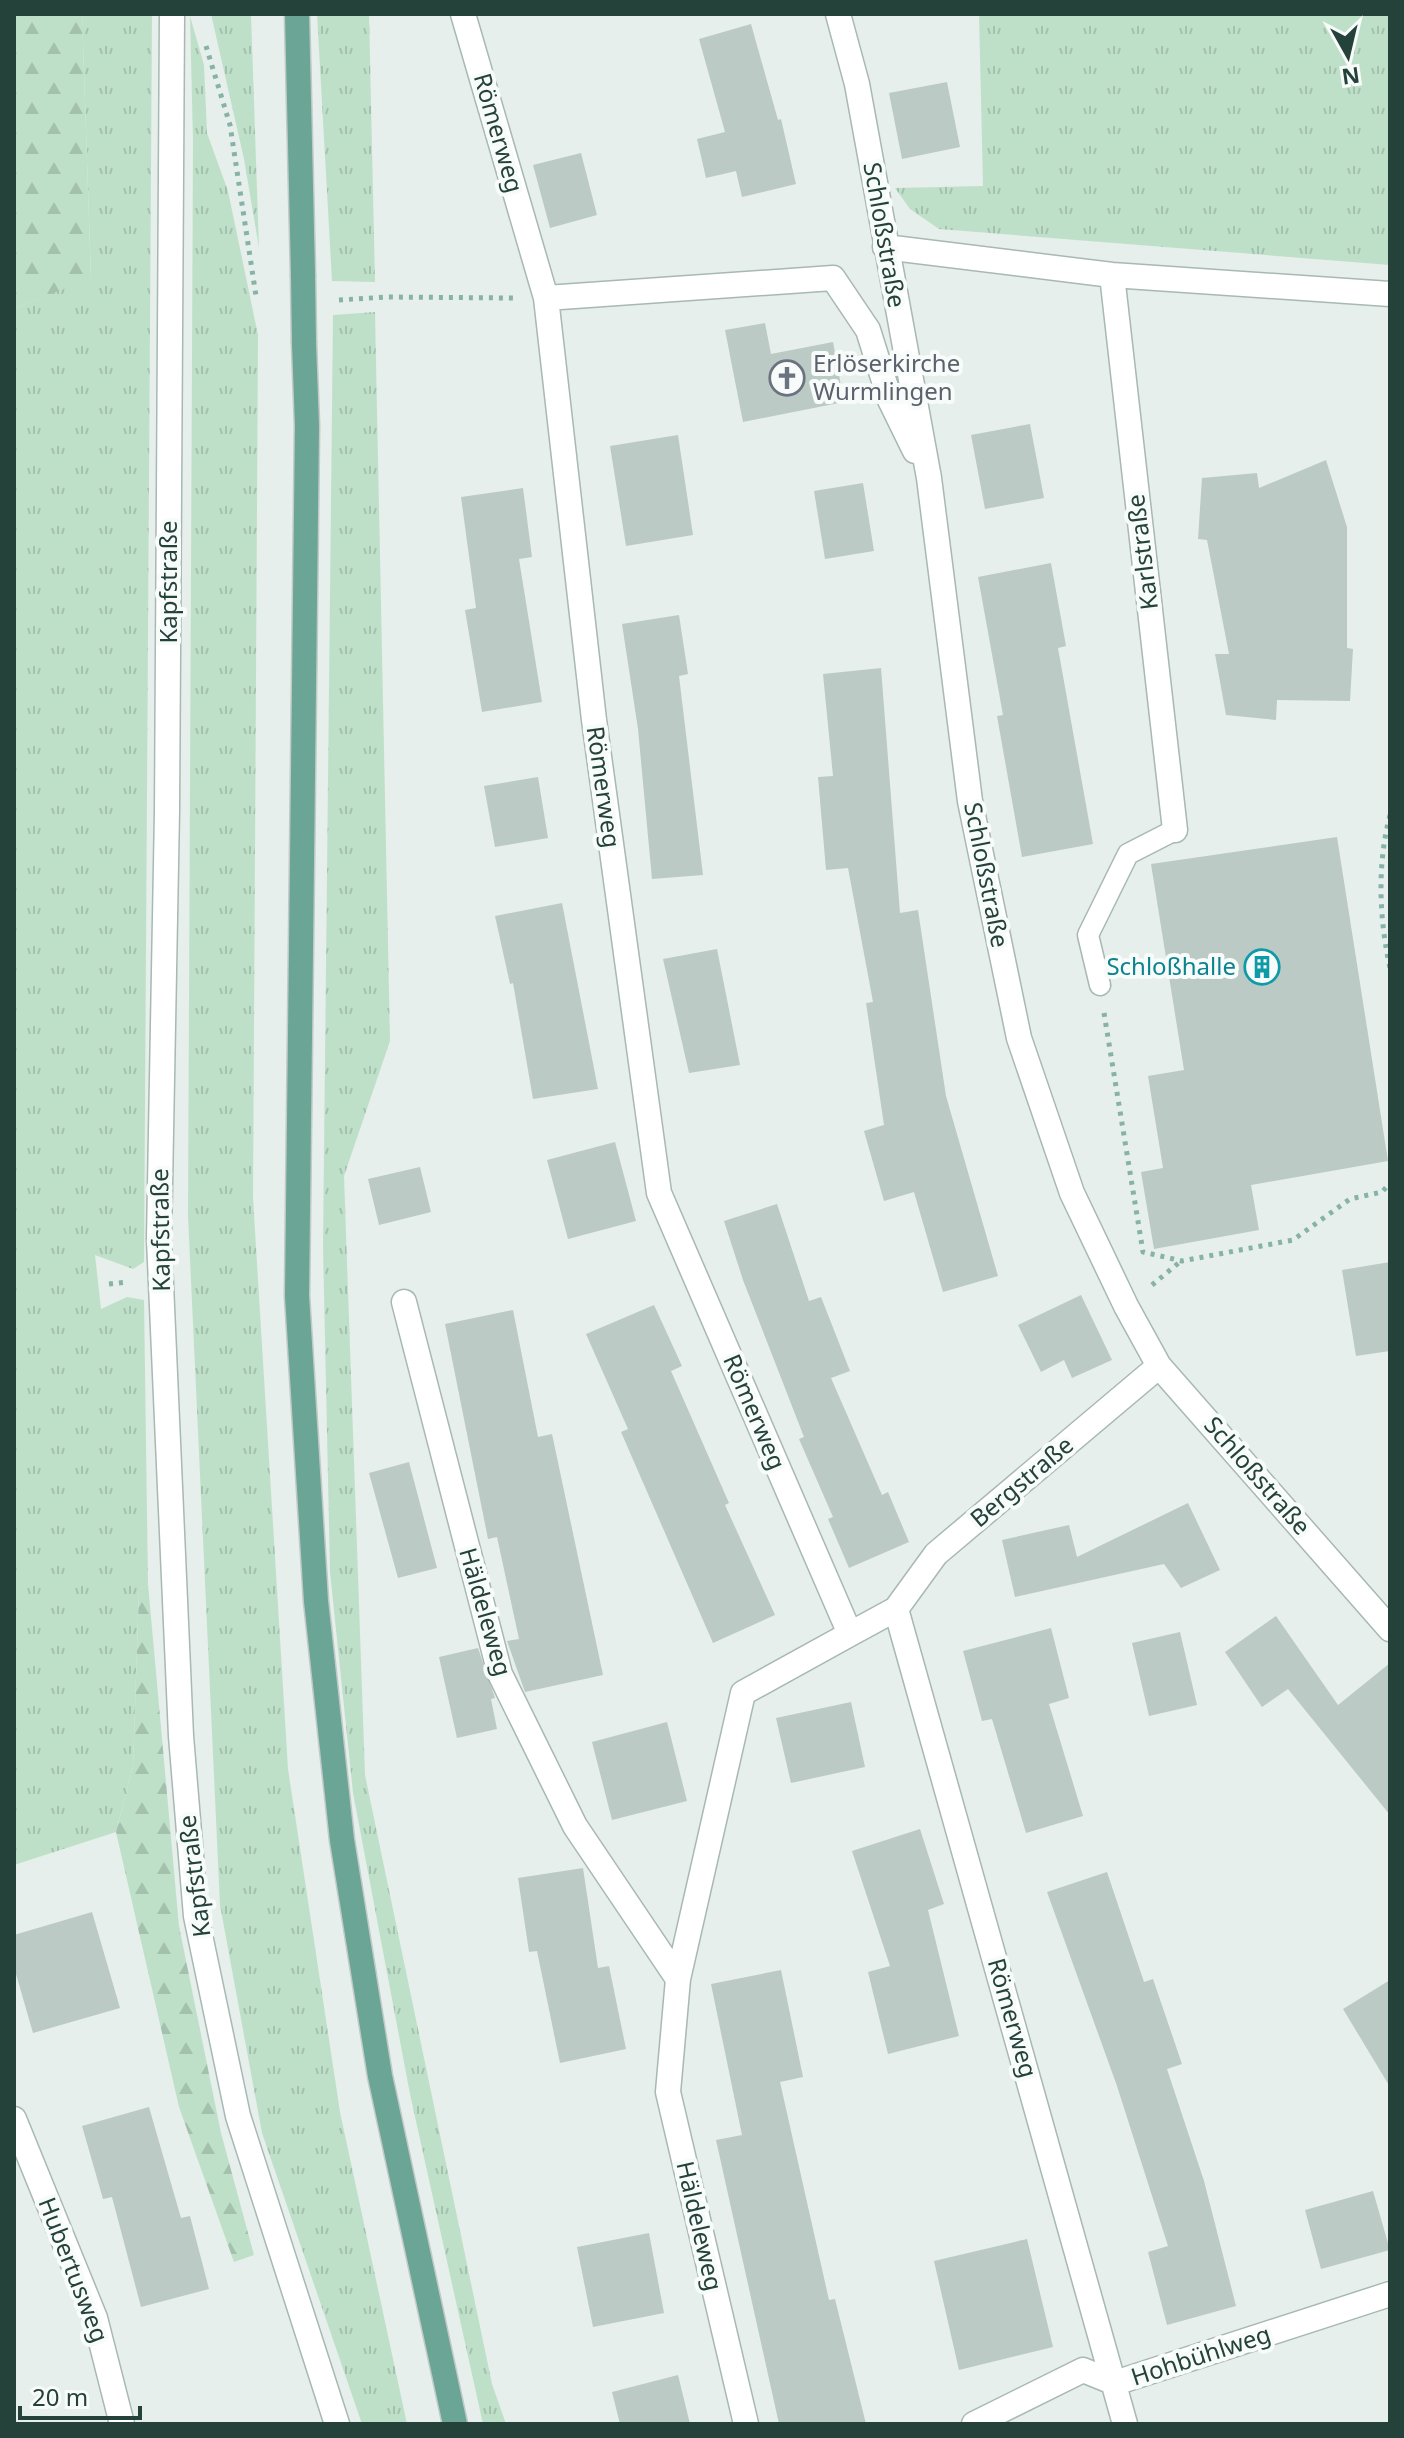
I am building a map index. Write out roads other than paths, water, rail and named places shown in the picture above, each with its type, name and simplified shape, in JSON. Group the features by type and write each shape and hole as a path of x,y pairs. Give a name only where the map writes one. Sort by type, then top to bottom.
{"main road":[{"path":"297,14 307,426 297,1296 316,1601 342,1840 380,2076 455,2424"}],"street":[{"name":"Kapfstraße","path":"172,14 167,795 159,1239 181,1736 196,1916 238,2116 337,2424"},
{"name":"Römerweg","path":"463,14 546,298 594,720 659,1193 850,1634"},
{"name":"Schloßstraße","path":"838,14 857,84 929,478 970,801 1019,1038 1072,1193 1126,1306 1159,1366 1390,1629"},
{"path":"885,247 1112,275 1390,294"},
{"name":"Karlstraße","path":"1112,275 1175,830"},
{"path":"546,298 833,278 868,330 890,400 929,478"},
{"name":"Häldeleweg","path":"404,1302 500,1674 575,1826 678,1979"},
{"name":"Bergstraße","path":"896,1609 936,1554 1159,1366"},
{"name":"Römerweg","path":"896,1609 1125,2424"},
{"path":"850,1634 896,1609"},
{"name":"Häldeleweg","path":"746,2424 668,2092 678,1979 743,1693 850,1634"},
{"name":"Hubertusweg","path":"14,2119 95,2318 122,2424"},
{"name":"Hohbühlweg","path":"974,2424 1083,2370 1115,2383 1390,2294"}],"lane":[{"path":"1100,985 1088,935 1128,854 1175,830"}],"place":[{"name":"Erlöserkirche Wurmlingen","path":"787,378"},
{"name":"Schloßhalle","path":"1262,967"}]}
